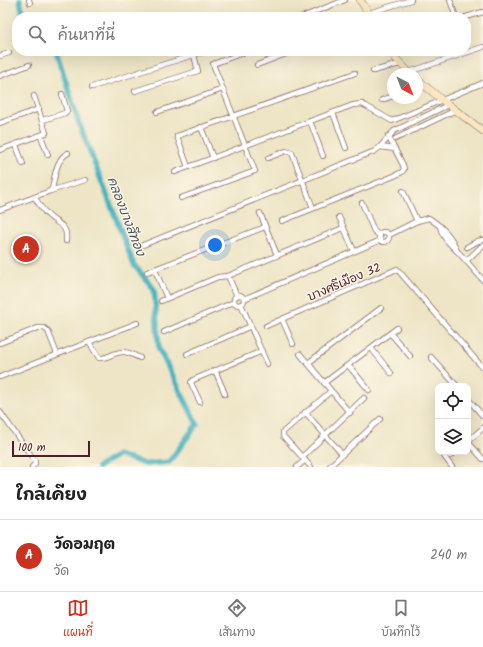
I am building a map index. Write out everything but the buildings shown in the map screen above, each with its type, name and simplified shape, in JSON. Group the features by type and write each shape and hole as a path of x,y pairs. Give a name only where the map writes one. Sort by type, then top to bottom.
{"street":[{"path":"315,12 345,0"},
{"path":"360,0 368,12"},
{"path":"378,12 411,0"},
{"path":"450,0 454,12"},
{"path":"471,16 483,12"},
{"path":"471,51 483,47"},
{"path":"0,56 9,53"},
{"path":"92,87 191,56"},
{"path":"135,90 198,71 194,56"},
{"path":"181,198 254,170 213,64 235,56"},
{"path":"257,65 281,56"},
{"path":"394,56 404,68"},
{"path":"423,68 458,56"},
{"path":"373,72 400,64"},
{"path":"0,76 29,65"},
{"path":"188,168 177,136 355,73"},
{"path":"175,172 353,106 362,104 392,121 483,83"},
{"path":"423,88 456,110 483,131"},
{"path":"157,112 223,89"},
{"path":"43,120 65,113 66,111 62,94"},
{"path":"0,150 45,134 46,132 43,120 34,96"},
{"path":"382,100 387,98"},
{"path":"138,247 374,151 380,147 388,136 394,131 448,105"},
{"path":"0,123 39,110"},
{"path":"395,139 456,110"},
{"path":"333,113 346,148"},
{"path":"310,121 323,156"},
{"path":"201,127 213,158"},
{"path":"41,136 48,155"},
{"path":"282,221 402,172 404,169 403,165 388,136"},
{"path":"16,144 23,164"},
{"path":"380,147 395,150"},
{"path":"268,158 286,152 292,153 313,208"},
{"path":"50,191 52,189 59,160 62,156 68,153"},
{"path":"0,210 35,198 50,191 85,180"},
{"path":"403,191 417,221"},
{"path":"35,198 49,217 60,223 65,229 67,235 66,241"},
{"path":"362,203 374,231 384,242 388,241 389,235"},
{"path":"260,213 277,255"},
{"path":"339,217 354,251"},
{"path":"389,235 417,221 429,218 445,230 454,242 458,251 483,280"},
{"path":"147,272 265,226"},
{"path":"161,301 218,277 228,276 343,228"},
{"path":"241,304 244,299 354,251 380,238 384,232 389,235"},
{"path":"467,247 483,240"},
{"path":"466,261 483,245"},
{"path":"155,270 167,298"},
{"name":"บางศรีเมือง 32","path":"266,326 398,270 483,368"},
{"path":"228,276 237,296"},
{"path":"237,296 242,296 244,299"},
{"path":"164,332 234,302 237,296"},
{"path":"234,302 241,304"},
{"path":"241,304 267,364"},
{"path":"308,363 381,308"},
{"path":"282,319 293,344"},
{"path":"0,377 137,323"},
{"path":"187,354 251,326"},
{"path":"0,343 38,328 44,328 48,331 57,354"},
{"path":"324,383 397,328"},
{"path":"391,334 410,356"},
{"path":"89,342 99,358 102,359 124,351 140,358"},
{"path":"371,348 391,373"},
{"path":"200,402 191,382 262,350"},
{"path":"300,354 350,413"},
{"path":"431,357 454,383"},
{"path":"348,365 369,390"},
{"path":"215,370 225,394"},
{"path":"311,467 283,436 283,432 331,391"},
{"path":"297,467 325,435 350,413 364,398"},
{"path":"471,402 483,416"},
{"path":"0,412 35,461 35,464 32,467"},
{"path":"305,412 342,454"},
{"path":"329,467 380,419"},
{"path":"471,438 483,428"},
{"path":"471,445 483,459"},
{"path":"443,455 452,467"}],"waterway":[{"name":"คลองบางสีทอง","path":"20,0 23,12"},
{"name":"คลองบางสีทอง","path":"58,56 79,123 134,265 154,289 159,349 197,424 169,462 145,464 118,455 98,467"}],"place":[{"name":"วัดอมฤต","path":"26,249"}]}
